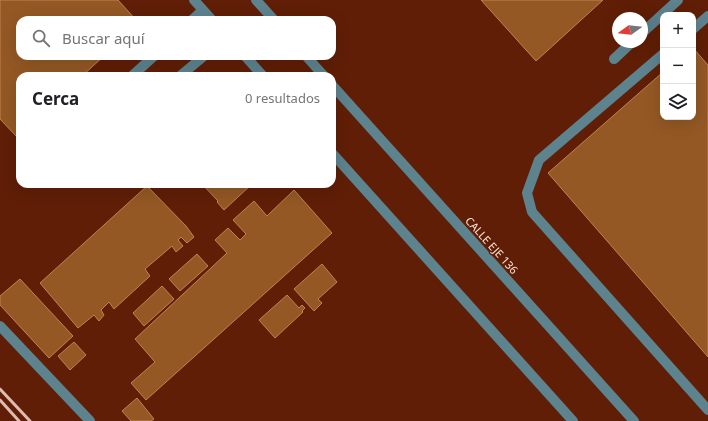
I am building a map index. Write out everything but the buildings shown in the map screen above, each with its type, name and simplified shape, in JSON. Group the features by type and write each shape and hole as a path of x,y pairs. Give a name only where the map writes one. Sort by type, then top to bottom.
{"street":[{"path":"194,0 208,16"},
{"path":"256,0 270,16"},
{"path":"648,28 678,0"},
{"path":"196,16 203,10"},
{"path":"696,26 708,16"},
{"path":"614,59 626,48"},
{"path":"660,57 539,160 527,193 532,212 708,410"},
{"path":"136,72 150,60"},
{"path":"185,72 199,60"},
{"path":"249,60 259,72"},
{"path":"310,60 320,72"},
{"name":"CALLE EJE 136","path":"336,89 634,421"},
{"path":"336,157 573,421"},
{"path":"0,326 90,421"}],"railway":[{"path":"0,389 30,421"},
{"path":"0,400 19,421"}]}
